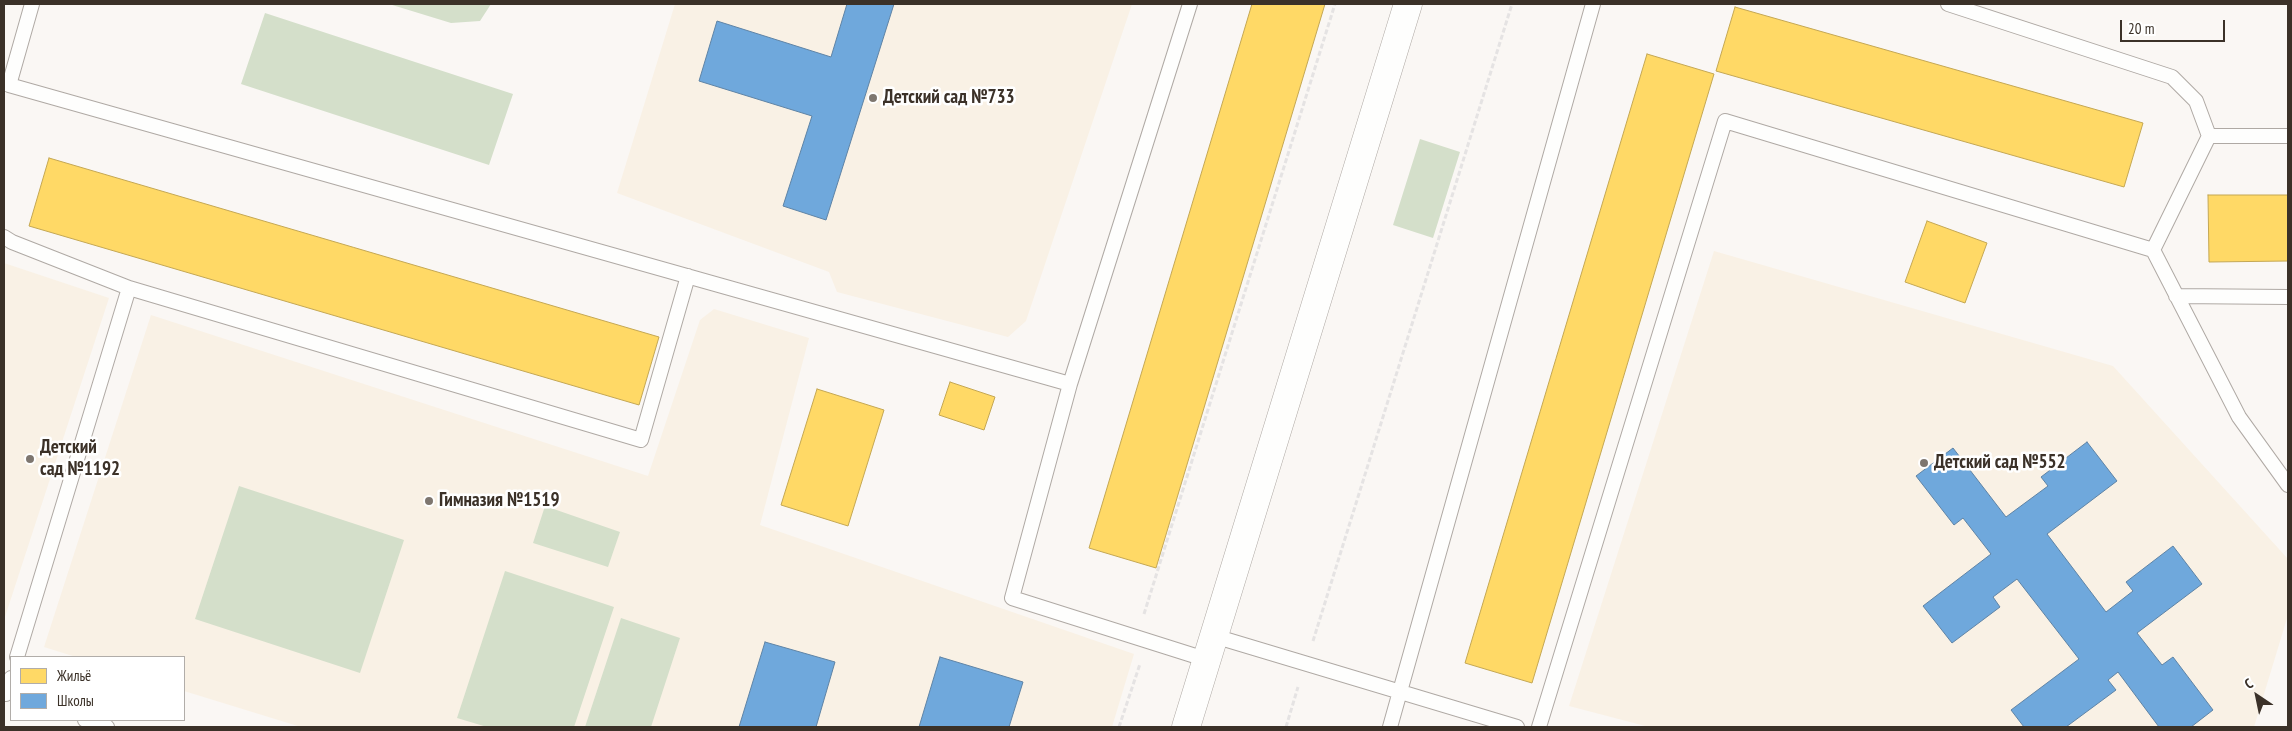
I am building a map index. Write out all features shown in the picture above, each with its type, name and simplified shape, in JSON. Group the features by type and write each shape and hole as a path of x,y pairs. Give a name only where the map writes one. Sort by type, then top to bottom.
{"street":[{"path":"1186,727 1408,4"}],"lane":[{"path":"32,4 9,85 1070,384"},
{"path":"1190,4 1070,384 1012,598 1142,640 1211,648 1306,663 1517,727"},
{"path":"1390,727 1593,4"},
{"path":"1948,4 2172,78 2196,100 2209,136 2153,250"},
{"path":"1539,727 1725,121 2153,250 2239,417 2288,484"},
{"path":"2209,136 2288,136"},
{"path":"4,237 12,242 129,288 641,440 688,276"},
{"path":"18,656 129,288"},
{"path":"2176,296 2288,297"},
{"path":"88,721 107,727"}],"path":[{"path":"1119,727 1142,640 1335,4"},
{"path":"1286,727 1512,4"}],"shaded area":[{"name":"Детский сад №733","path":"675,4 1132,4 1026,321 1008,337 837,292 829,272 617,193"},
{"name":"Детский сад №552","path":"1714,251 2113,366 2288,559 2288,615 2254,727 1649,727 1569,706"},
{"name":"Детский сад №1192","path":"4,263 109,298 4,620"},
{"name":"Гимназия №1519","path":"714,309 809,338 760,525 1134,654 1112,727 301,727 185,691 185,656 73,656 44,647 151,315 648,476 700,320"}],"green space":[{"path":"389,4 491,4 480,21 451,23"},
{"path":"265,13 513,94 489,165 241,84"},
{"path":"1420,139 1460,152 1433,238 1393,225"},
{"path":"239,486 404,540 360,673 195,619"},
{"path":"545,506 620,532 608,567 533,543"},
{"path":"505,571 614,607 574,727 487,727 457,718"},
{"path":"621,618 680,638 651,727 585,727"}],"building: Жильё":[{"path":"1252,4 1325,4 1156,568 1089,548"},
{"path":"1735,7 2143,123 2124,187 1716,71"},
{"path":"1647,54 1714,74 1532,683 1465,663"},
{"path":"49,158 659,337 639,405 29,226"},
{"path":"2208,195 2288,195 2288,261 2209,262"},
{"path":"1927,221 1987,243 1965,303 1905,282"},
{"path":"950,382 995,397 984,430 939,415"},
{"path":"817,389 884,410 848,526 781,505"}],"building: Школы":[{"path":"847,4 894,4 826,220 783,206 812,116 699,81 717,21 831,57"},
{"path":"2087,442 2117,481 2047,534 2106,612 2133,591 2126,582 2173,546 2202,584 2137,633 2162,665 2173,657 2213,710 2191,727 2159,727 2118,672 2108,680 2116,690 2066,727 2024,727 2011,710 2079,659 2017,579 1993,597 2000,607 1952,643 1923,606 1991,554 1963,518 1954,525 1916,476 1953,448 2006,517 2048,486 2041,477"},
{"path":"765,642 835,662 816,727 739,727"},
{"path":"940,657 1023,682 1009,727 919,727"}],"place":[{"name":"Детский сад №733","path":"873,98"},
{"name":"Детский сад №1192","path":"30,459"},
{"name":"Детский сад №552","path":"1924,463"},
{"name":"Гимназия №1519","path":"429,501"}]}
